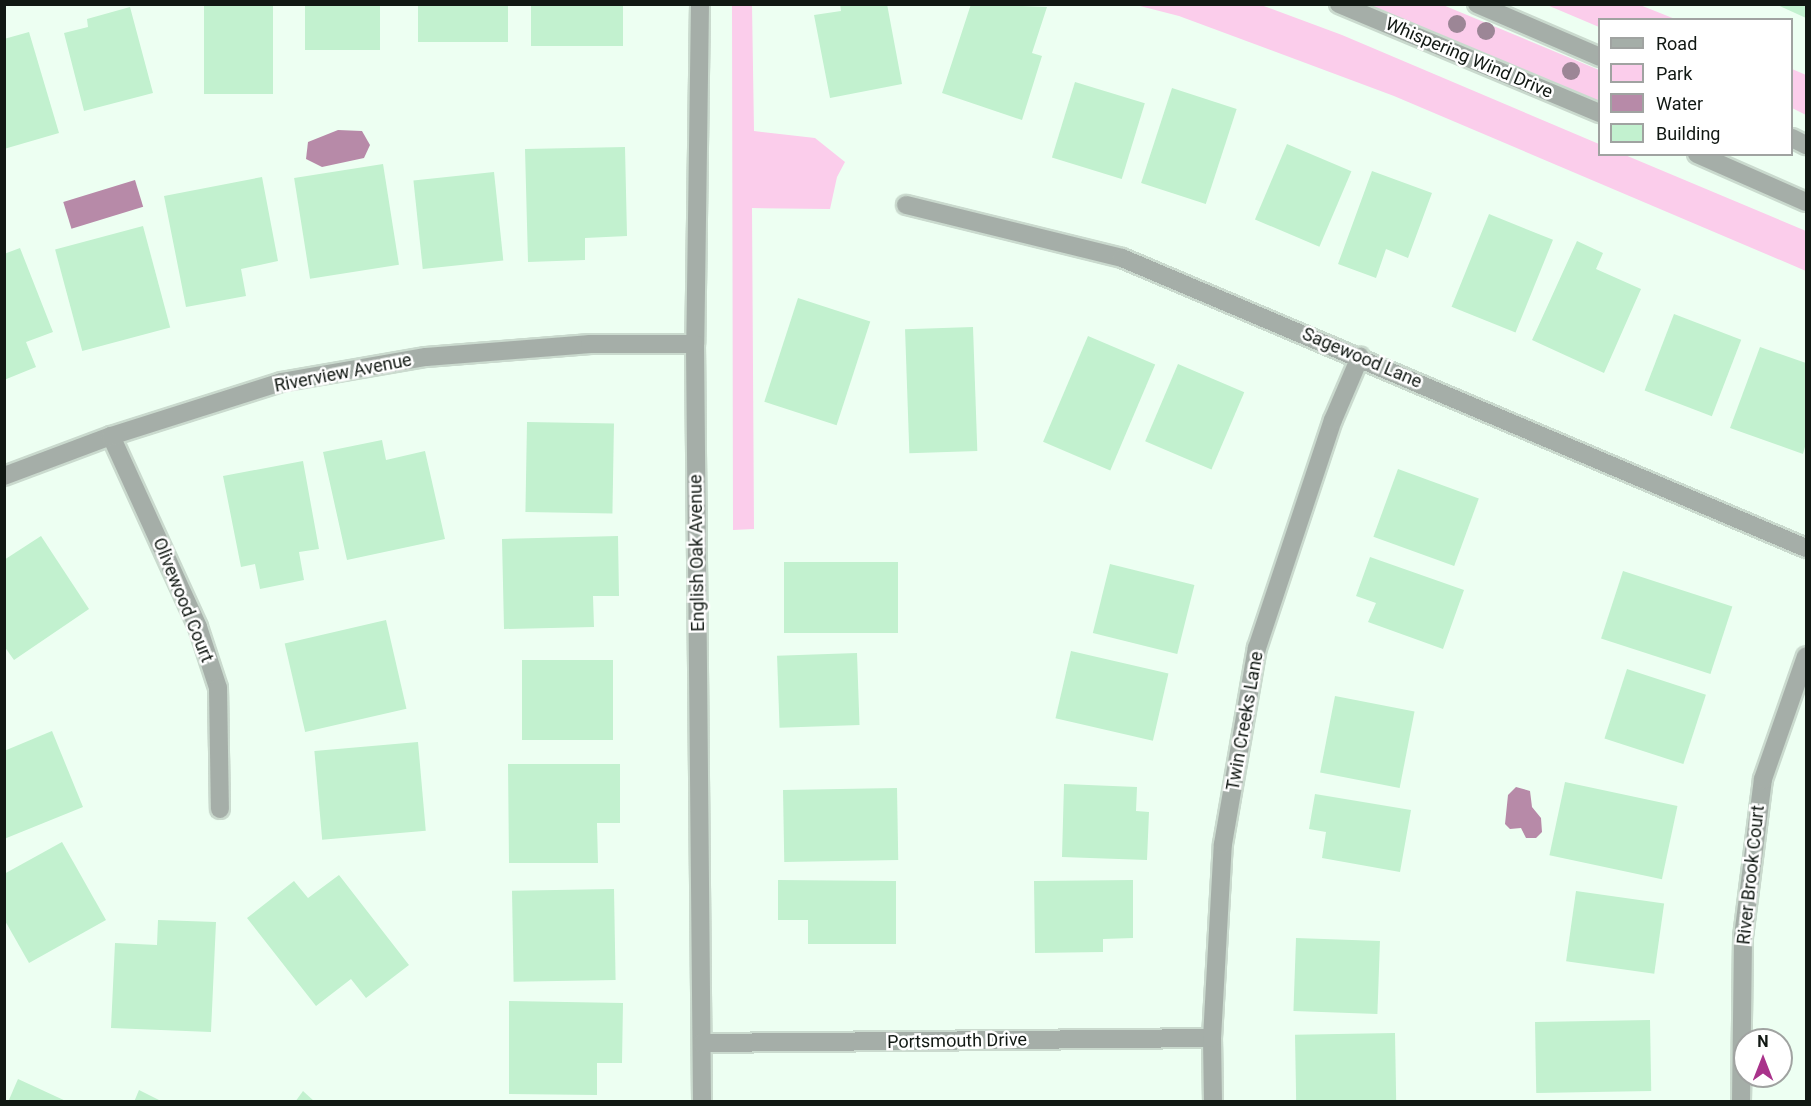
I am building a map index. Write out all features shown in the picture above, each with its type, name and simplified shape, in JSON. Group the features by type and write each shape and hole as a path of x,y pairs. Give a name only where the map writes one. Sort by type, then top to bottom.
{"street":[{"name":"English Oak Avenue","path":"700,4 695,345 702,1101"},
{"name":"Whispering Wind Drive","path":"1338,4 1598,113"},
{"path":"1477,4 1598,57"},
{"path":"1702,156 1806,201"},
{"name":"Sagewood Lane","path":"906,205 1122,258 1806,548"},
{"name":"Riverview Avenue","path":"4,476 111,436 281,382 426,357 590,345 695,345"},
{"name":"Twin Creeks Lane","path":"1213,1101 1212,1038 1223,844 1257,648 1333,420 1360,357"},
{"name":"Olivewood Court","path":"111,436 198,627 218,688 220,809"},
{"name":"River Brook Court","path":"1741,1101 1743,937 1762,779 1806,656"},
{"name":"Portsmouth Drive","path":"702,1043 1212,1038"}],"green space":[{"path":"732,5 752,5 754,131 815,138 845,162 837,177 830,209 752,208 754,529 733,530"},
{"path":"1136,5 1261,5 1342,35 1598,144 1598,156 1627,156 1806,231 1806,271 1394,96 1179,16"},
{"path":"1369,5 1443,5 1598,70 1598,101"},
{"path":"1547,5 1640,5 1672,18 1598,18 1598,27"},
{"path":"1793,69 1806,75 1806,115 1793,108"}],"water":[{"path":"338,130 362,131 370,145 364,158 322,167 306,159 308,142"},
{"path":"135,180 143,207 71,229 63,202"},
{"path":"1516,787 1530,791 1532,807 1541,818 1542,832 1536,838 1526,838 1521,828 1510,829 1505,824 1508,795"}],"building":[{"path":"204,4 273,4 273,94 204,94"},
{"path":"418,4 508,4 508,42 418,42"},
{"path":"531,4 623,4 623,46 531,46"},
{"path":"840,4 887,4 902,84 830,98 814,15 841,11"},
{"path":"971,4 1047,7 1032,53 1042,56 1022,120 942,93"},
{"path":"1775,4 1806,4 1806,18"},
{"path":"305,5 380,5 380,50 305,50"},
{"path":"130,7 153,93 84,111 64,33 88,27 87,19"},
{"path":"29,32 59,133 4,149 4,39"},
{"path":"1075,82 1145,103 1122,179 1052,158"},
{"path":"1172,88 1237,109 1206,204 1141,183"},
{"path":"1287,144 1351,171 1319,247 1255,219"},
{"path":"625,147 627,236 585,238 585,260 528,262 525,149"},
{"path":"383,164 399,265 310,279 294,178"},
{"path":"1372,171 1432,193 1408,258 1386,249 1376,278 1338,264"},
{"path":"494,172 503,261 423,269 413,180"},
{"path":"262,177 278,261 241,269 246,296 186,307 164,196"},
{"path":"1489,214 1553,240 1516,333 1452,307"},
{"path":"143,226 170,327 82,351 55,250"},
{"path":"1577,241 1603,253 1596,269 1641,289 1604,373 1532,340"},
{"path":"20,248 53,332 26,342 36,367 4,380 4,254"},
{"path":"798,298 870,321 837,425 764,402"},
{"path":"1674,314 1741,340 1712,416 1645,391"},
{"path":"973,327 977,451 909,453 905,329"},
{"path":"1088,336 1155,365 1110,470 1043,442"},
{"path":"1760,347 1806,363 1806,443 1803,454 1730,428"},
{"path":"1178,364 1244,392 1211,469 1145,441"},
{"path":"527,422 614,424 612,514 525,512"},
{"path":"382,440 386,460 425,451 445,539 347,560 323,452"},
{"path":"303,461 319,549 299,552 304,580 260,589 255,564 241,567 223,476"},
{"path":"1398,469 1479,498 1454,566 1373,537"},
{"path":"41,536 89,609 14,660 4,646 4,560"},
{"path":"618,536 619,596 593,596 594,627 504,629 502,539"},
{"path":"1370,557 1464,590 1443,649 1368,622 1376,603 1356,596"},
{"path":"784,562 898,562 898,633 784,633"},
{"path":"1110,564 1194,585 1177,654 1093,633"},
{"path":"1623,571 1732,607 1710,674 1601,639"},
{"path":"386,620 406,709 305,732 285,643"},
{"path":"1071,651 1168,673 1153,741 1055,718"},
{"path":"857,653 860,725 780,728 777,656"},
{"path":"522,660 613,660 613,740 522,740"},
{"path":"1627,669 1706,695 1683,764 1604,738"},
{"path":"1335,696 1415,711 1400,788 1320,773"},
{"path":"52,731 83,807 4,839 4,751"},
{"path":"418,742 426,831 322,840 314,751"},
{"path":"508,764 620,764 620,823 597,823 598,863 509,863"},
{"path":"1565,782 1677,806 1662,879 1549,855"},
{"path":"1064,784 1137,787 1136,811 1149,812 1147,860 1062,857"},
{"path":"897,788 898,860 784,862 783,790"},
{"path":"1315,794 1411,810 1400,872 1322,858 1326,832 1309,829"},
{"path":"62,842 106,920 29,963 4,919 4,874"},
{"path":"339,875 409,965 366,998 351,979 316,1006 247,918 294,881 308,898"},
{"path":"778,880 896,881 896,944 808,944 808,920 778,920"},
{"path":"1133,880 1133,938 1103,939 1103,952 1035,953 1034,881"},
{"path":"614,889 616,980 514,982 512,891"},
{"path":"1576,891 1664,903 1654,974 1566,961"},
{"path":"158,920 216,922 211,1032 111,1028 115,943 157,945"},
{"path":"1296,938 1380,941 1377,1014 1293,1011"},
{"path":"509,1001 623,1003 622,1063 597,1063 597,1095 509,1094"},
{"path":"1650,1020 1651,1091 1536,1093 1535,1022"},
{"path":"1395,1033 1396,1102 1296,1102 1295,1035"},
{"path":"18,1079 68,1102 8,1102"},
{"path":"139,1090 163,1102 134,1102"},
{"path":"303,1091 315,1102 295,1102"}]}
